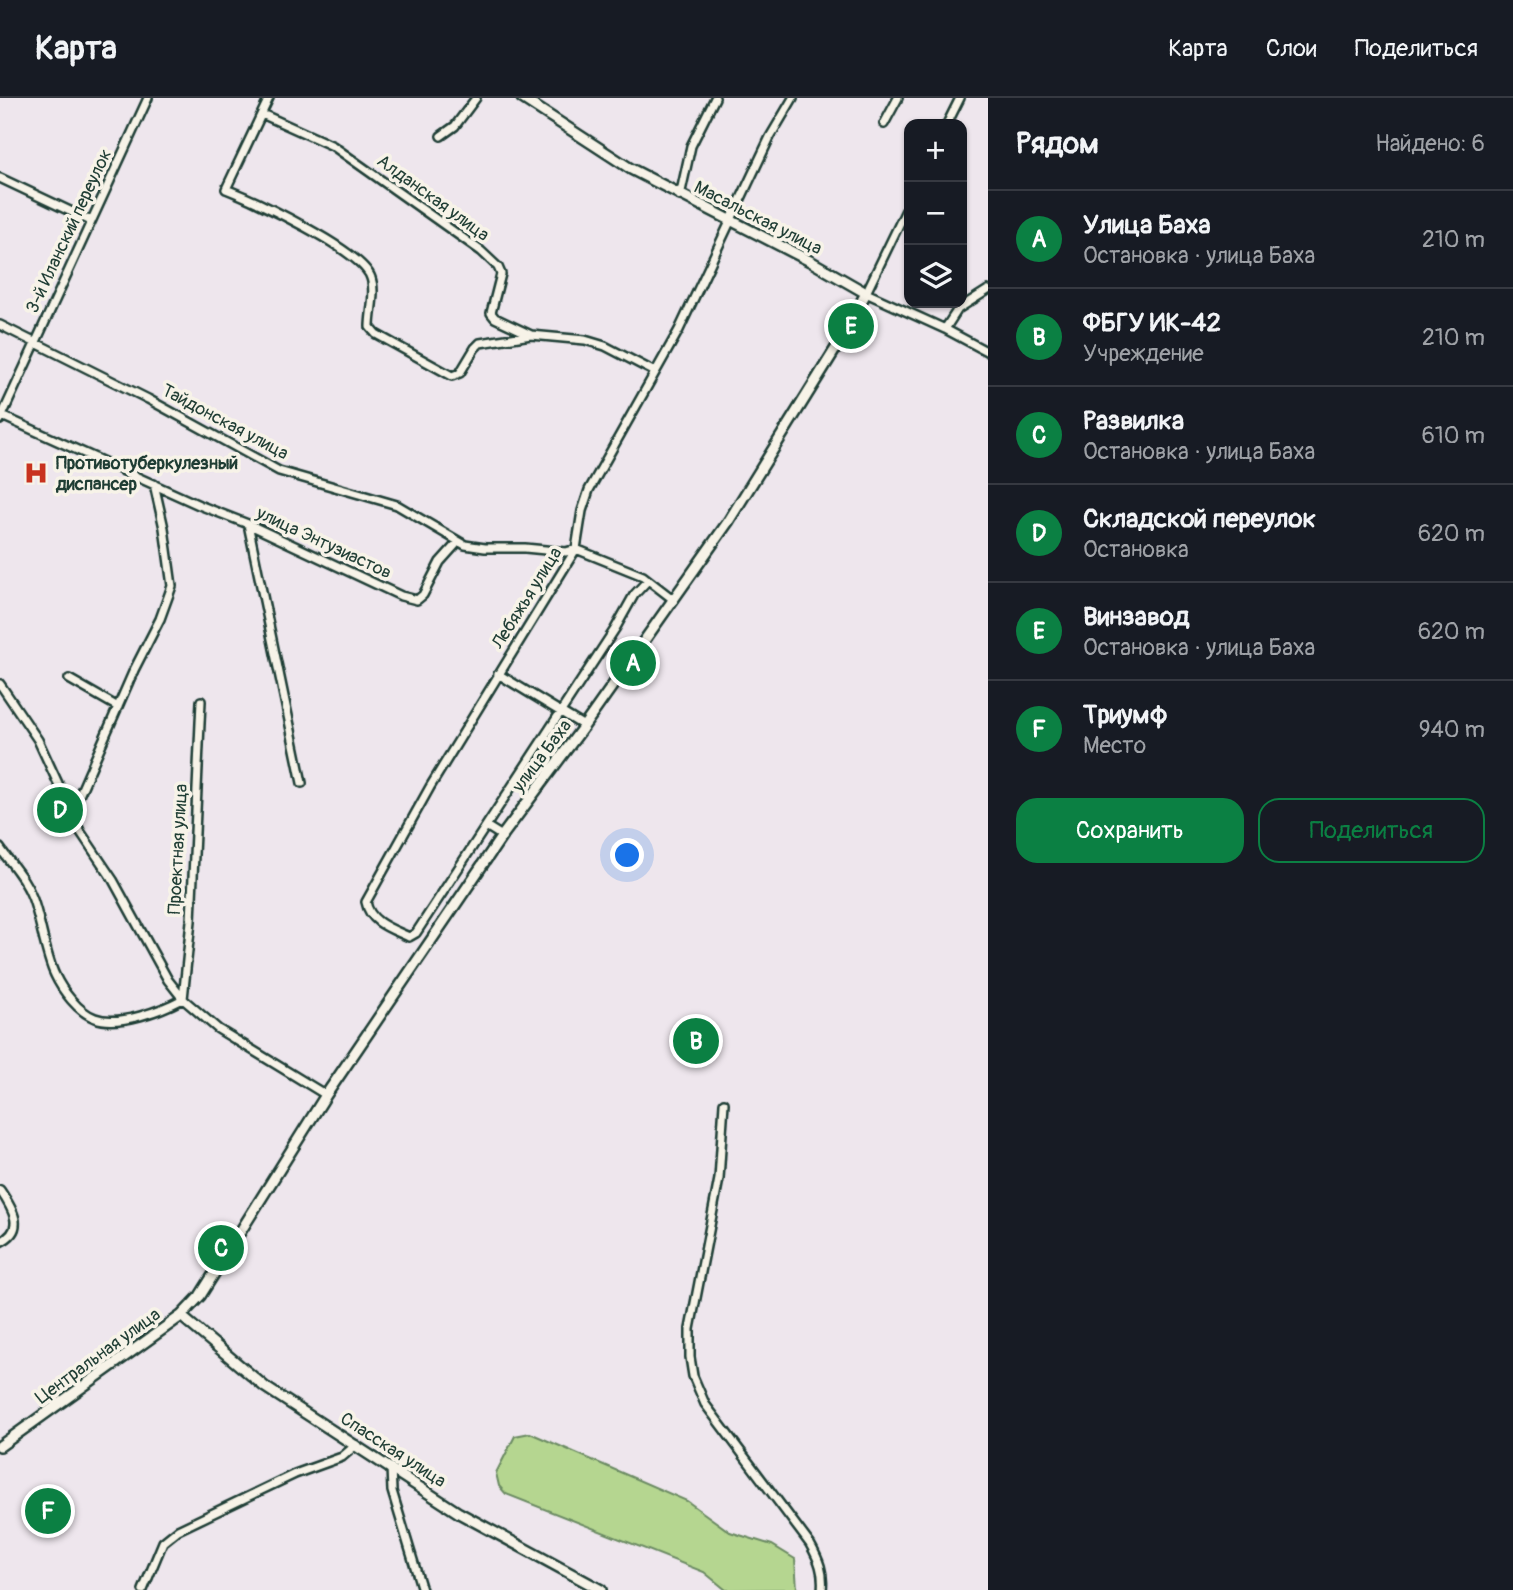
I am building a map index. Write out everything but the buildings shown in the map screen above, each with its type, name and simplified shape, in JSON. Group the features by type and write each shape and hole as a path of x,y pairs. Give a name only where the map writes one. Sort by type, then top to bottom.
{"street":[{"name":"3-й Иланский переулок","path":"1,417 148,98"},
{"path":"269,98 226,189 278,211 339,247 371,278 371,329 452,376 460,373 480,343 531,335 595,342 655,372"},
{"path":"441,136 455,126 476,98"},
{"name":"Масальская улица","path":"522,98 611,157 680,196 810,261 866,293 988,352"},
{"path":"680,196 691,146 715,98"},
{"name":"Лебяжья улица","path":"486,827 416,933 409,937 379,923 368,911 366,902 430,787 576,549 582,511 589,490 679,330 770,137 793,98"},
{"path":"884,124 898,98"},
{"path":"950,119 960,98"},
{"name":"Алданская улица","path":"262,114 333,146 481,251 498,267 501,274 491,313 495,318 531,335"},
{"path":"0,178 91,221"},
{"name":"улица Баха","path":"181,1316 200,1296 326,1095 502,836 584,726 728,522 841,340 904,214"},
{"path":"945,329 958,309 988,290"},
{"name":"Тайдонская улица","path":"0,326 148,399 279,471 397,505 458,542 485,548 566,552 576,549 624,567 648,580 674,600"},
{"name":"улица Энтузиастов","path":"1,417 248,524 401,596 417,600 423,595 440,562 458,542"},
{"path":"71,814 160,619 172,586 164,528 154,485"},
{"path":"248,524 302,783"},
{"path":"502,836 486,827 615,629 634,595 648,580"},
{"path":"498,674 584,726"},
{"path":"69,679 118,707"},
{"path":"0,684 38,740 71,814 113,880 155,959 183,999 218,1029 326,1095"},
{"name":"Проектная улица","path":"183,999 191,921 201,701"},
{"path":"0,848 32,896 54,973 67,994 86,1013 97,1019 126,1018 160,1011 183,999"},
{"path":"724,1103 719,1179 690,1329 693,1376 705,1404 810,1544 820,1563 823,1576 821,1590"},
{"path":"0,1190 15,1222 13,1234 0,1242"},
{"name":"Спасская улица","path":"181,1316 265,1387 391,1466 459,1513 601,1590"},
{"name":"Центральная улица","path":"0,1446 181,1316"},
{"path":"143,1590 163,1542 178,1530 284,1479 342,1457 356,1445"},
{"path":"391,1466 392,1491 422,1590"}],"green space":[{"path":"530,1433 687,1501 730,1532 772,1545 795,1559 797,1589 726,1590 704,1572 506,1494 499,1486 496,1473 515,1436"}],"place":[{"name":"Винзавод","path":"851,326"},
{"name":"Противотуберкулезный диспансер","path":"36,473"},
{"name":"Улица Баха","path":"633,663"},
{"name":"Складской переулок","path":"60,810"},
{"name":"ФБГУ ИК-42","path":"696,1041"},
{"name":"Развилка","path":"221,1248"},
{"name":"Триумф","path":"48,1511"}]}
